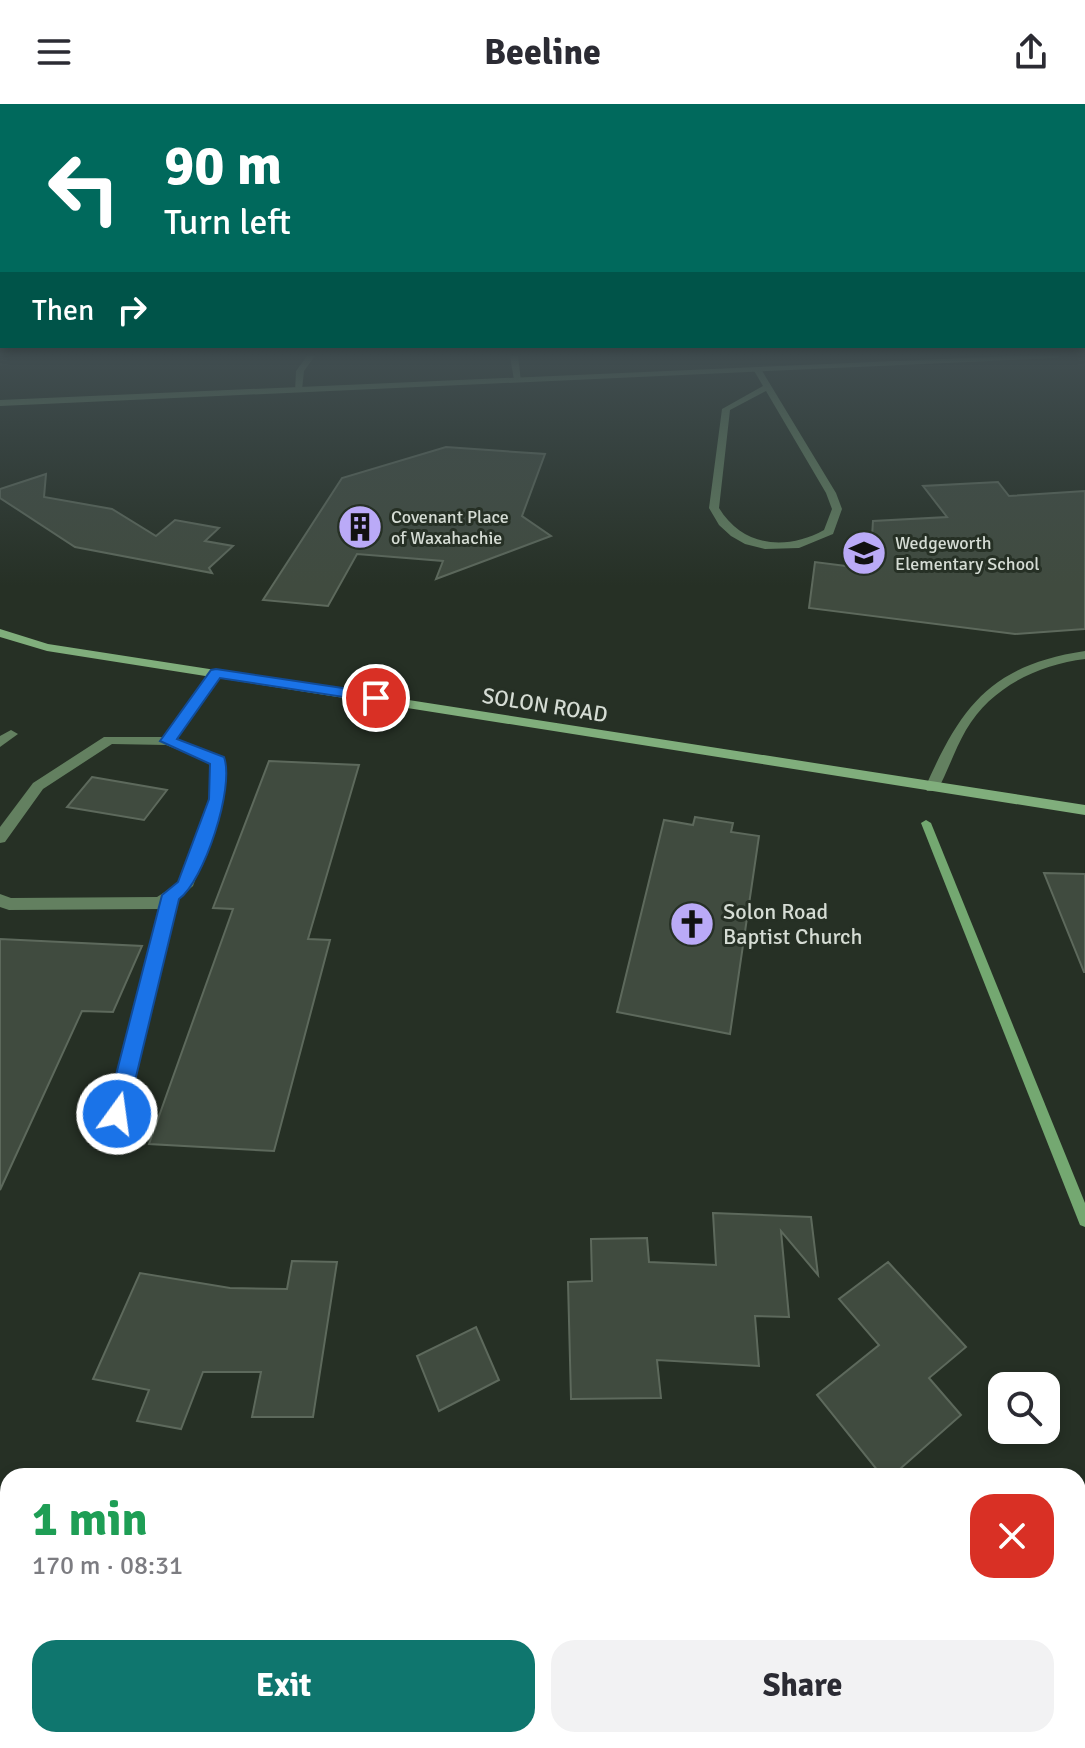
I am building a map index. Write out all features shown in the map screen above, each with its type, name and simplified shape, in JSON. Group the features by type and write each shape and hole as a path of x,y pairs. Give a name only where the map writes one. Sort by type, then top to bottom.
{"main road":[{"name":"SOLON ROAD","path":"0,633 47,647 1085,810"}],"street":[{"path":"723,433 714,508 727,527 738,535 768,546 786,547 829,532 837,509 831,493 795,433"},
{"path":"932,788 957,733 976,706 1006,684 1042,666 1085,655"},
{"path":"168,741 216,673"},
{"path":"0,838 38,786 109,740 168,741 218,761 217,799 185,886 160,903 9,904 0,900"},
{"path":"117,1114 171,895"}],"building":[{"name":"Covenant Place of Waxahachie","path":"446,447 545,454 522,516 551,536 436,579 443,561 357,554 328,606 263,600 342,478"},
{"path":"46,474 44,497 112,509 156,536 175,520 219,528 205,541 233,546 209,568 212,573 75,547 0,498 0,489"},
{"path":"998,482 1009,496 1085,491 1085,629 1015,634 809,608 815,562 870,569 873,521 947,517 923,486"},
{"path":"269,761 359,765 308,939 330,940 274,1151 149,1144 233,909 213,908"},
{"path":"92,777 167,790 144,820 67,807"},
{"name":"Solon Road Baptist Church","path":"695,817 733,823 731,832 759,836 730,1034 617,1012 664,820 693,825"},
{"path":"1044,873 1085,874 1085,972 1084,972"},
{"path":"0,939 142,946 113,1012 82,1011 0,1190"},
{"path":"713,1213 811,1217 818,1275 781,1231 789,1317 755,1316 759,1366 657,1360 661,1398 571,1399 568,1282 592,1281 591,1239 647,1238 649,1262 716,1265"},
{"path":"292,1261 337,1262 313,1417 252,1417 261,1372 203,1372 181,1429 137,1421 149,1390 93,1379 140,1273 230,1288 287,1289"},
{"path":"888,1262 966,1347 929,1378 961,1415 901,1468 876,1468 817,1395 879,1345 839,1299"},
{"path":"476,1327 499,1380 439,1411 417,1356"}],"waterway":[{"path":"926,823 1085,1220"}],"place":[{"name":"Covenant Place of Waxahachie","path":"360,527"},
{"name":"Wedgeworth Elementary School","path":"864,553"},
{"name":"Solon Road Baptist Church","path":"692,924"}],"route":[{"path":"117,1114 171,895 185,886 217,799 218,761 168,741 216,673 376,698"}]}
